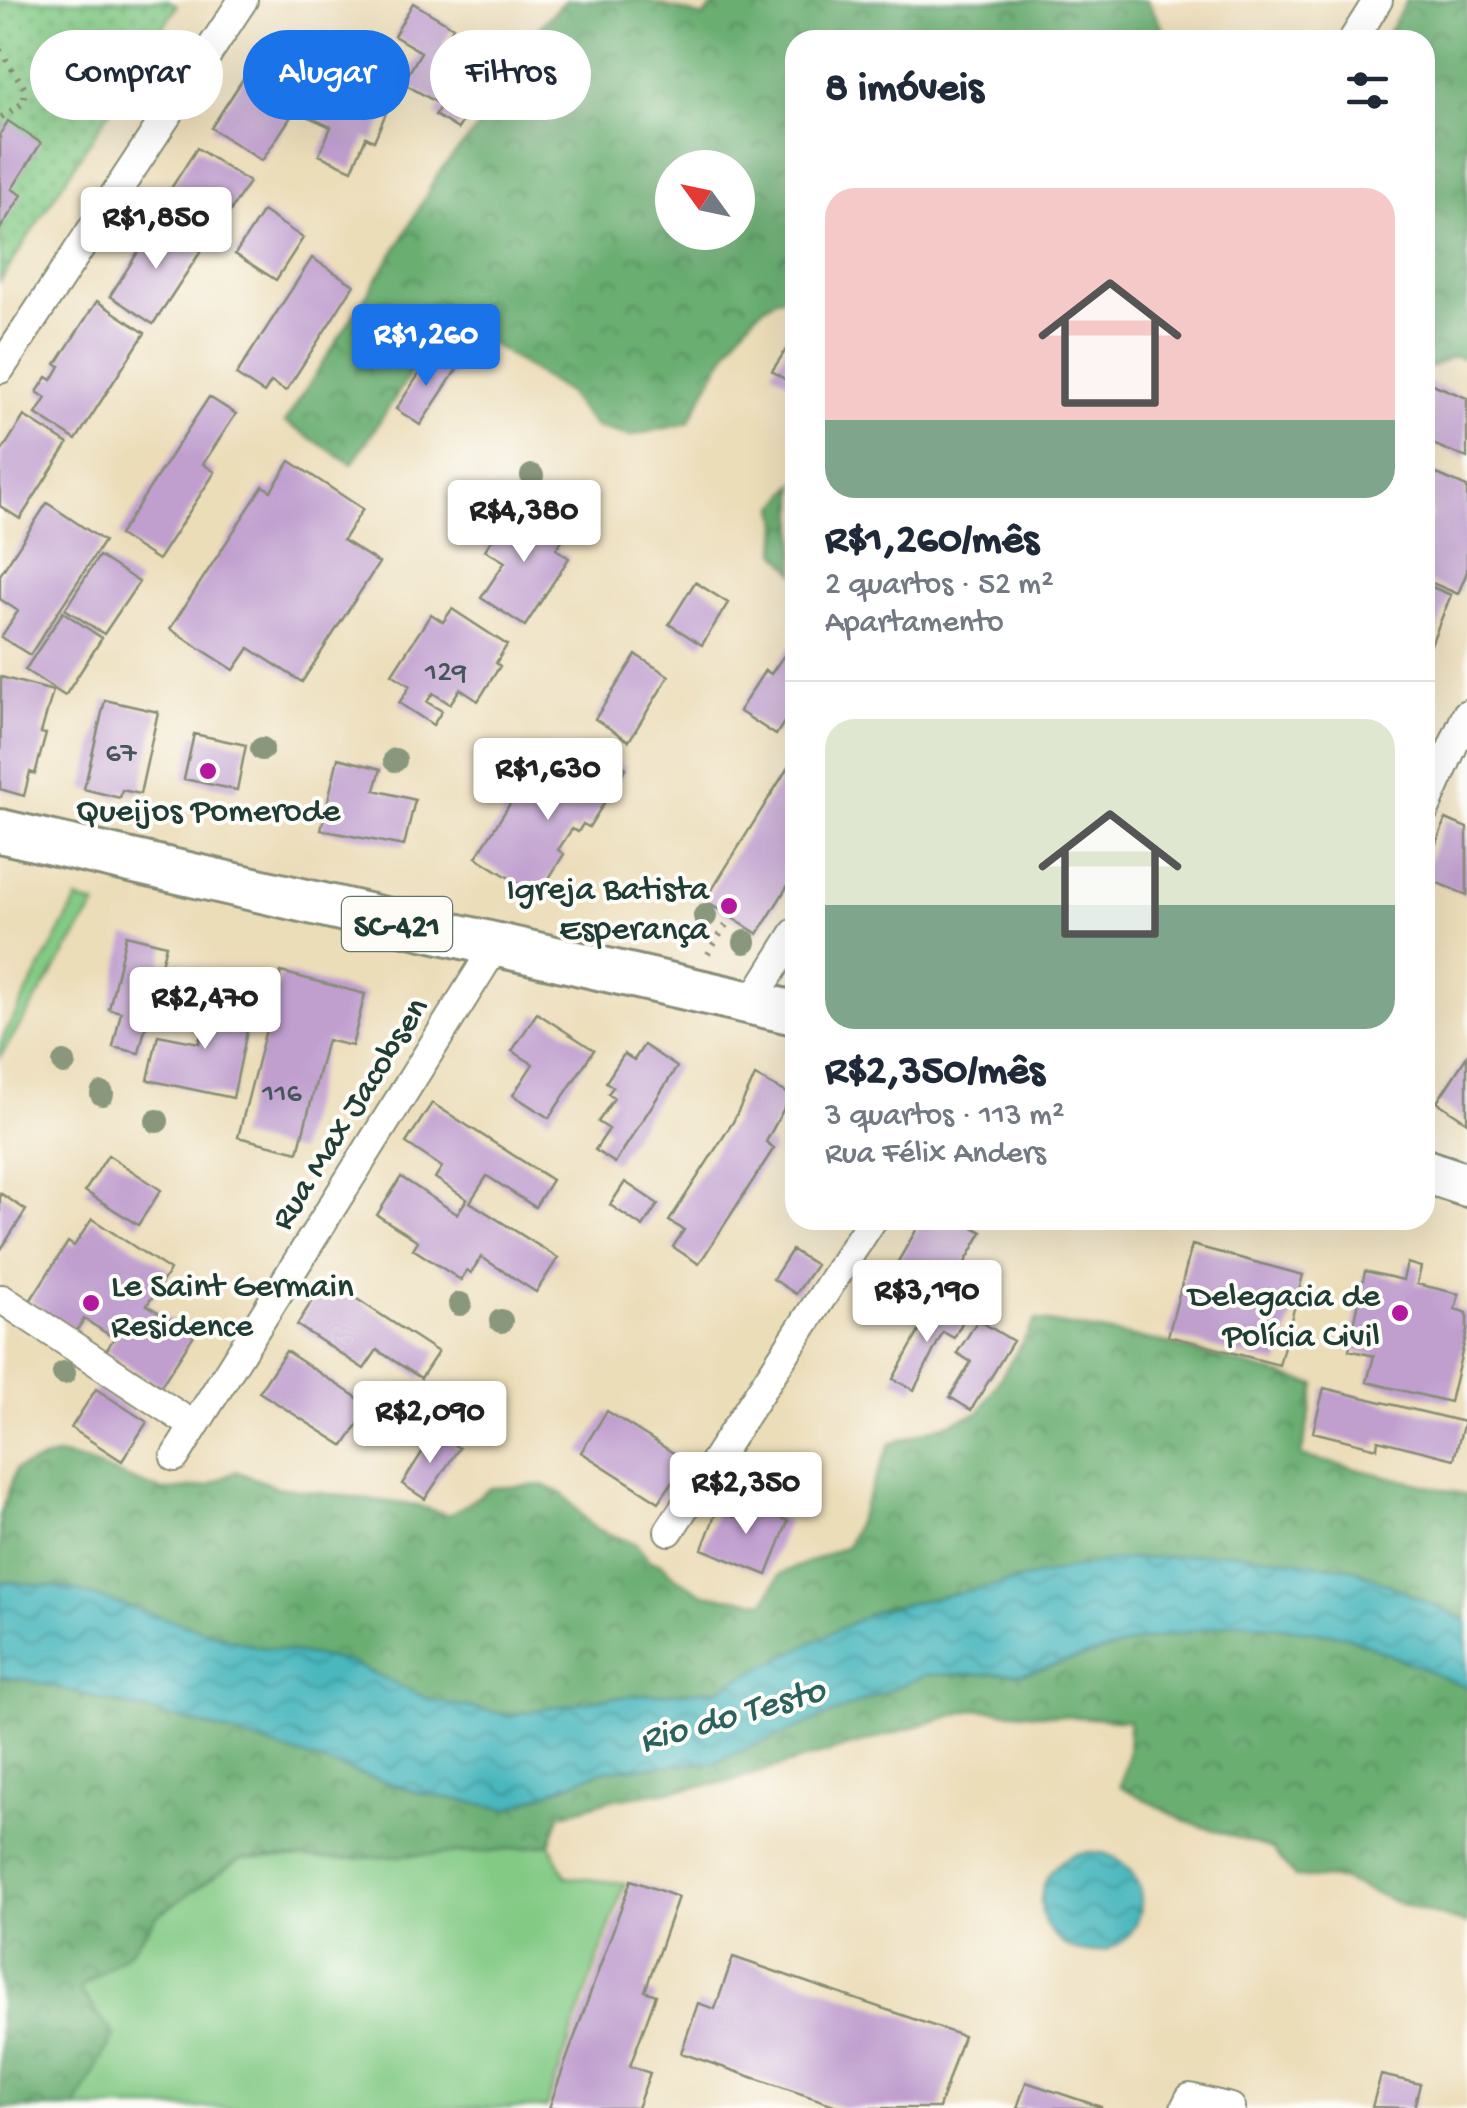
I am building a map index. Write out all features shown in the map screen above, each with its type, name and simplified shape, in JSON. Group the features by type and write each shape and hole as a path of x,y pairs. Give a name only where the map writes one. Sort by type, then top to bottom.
{"main road":[{"name":"SC-421","path":"0,831 785,1012"},
{"path":"1435,1174 1467,1184"}],"street":[{"path":"0,369 242,0"},
{"path":"1359,30 1378,0"},
{"path":"1435,786 1467,714"},
{"name":"Rua Max Jacobsen","path":"175,1457 495,947"},
{"path":"751,1004 785,949"},
{"path":"669,1531 865,1230"},
{"path":"2,1298 194,1426"},
{"path":"1187,2103 1231,2108"}],"path":[{"path":"0,50 25,89 23,103 0,118"}],"green space":[{"path":"0,0 167,0 177,6 162,30 30,30 30,120 104,120 0,281"},
{"path":"566,0 646,0 703,17 720,0 1147,0 1164,30 785,30 785,297 760,310 745,326 688,423 630,436 595,427 566,392 448,316 352,464 285,422 401,241 439,172 484,120 591,120 591,30 537,30"},
{"path":"1407,0 1467,0 1467,359 1454,356 1435,365 1435,30 1390,30"},
{"path":"785,496 785,561 777,552 776,507"},
{"path":"77,900 96,905 0,1057 0,1043"},
{"path":"1036,1320 1162,1342 1316,1385 1301,1456 1467,1495 1467,1621 1355,1569 1107,1561 878,1610 718,1689 608,1698 509,1715 430,1700 347,1661 254,1646 71,1589 0,1581 0,1516 16,1469 58,1455 162,1491 208,1486 236,1471 277,1487 418,1506 450,1515 491,1488 543,1485 563,1494 594,1528 636,1544 650,1561 662,1564 675,1577 704,1594 765,1602 780,1574 847,1546 890,1444 979,1413"},
{"path":"1241,1622 1347,1636 1467,1688 1467,1924 1395,1902 1341,1879 1295,1877 1272,1849 1188,1822 1120,1786 1128,1754 1129,1721 975,1709 724,1783 608,1800 560,1815 550,1844 342,1859 240,1859 158,1915 132,1949 79,1989 114,2035 75,2108 0,2108 0,1677 31,1681 211,1727 420,1793 508,1809 604,1770 714,1762 926,1675 1026,1673 1140,1641"},
{"path":"550,1844 566,1877 625,1883 546,2108 75,2108 114,2035 79,1989 132,1949 158,1915 240,1859 342,1859"}],"water":[{"name":"Rio do Testo","path":"1230,1552 1355,1569 1467,1621 1467,1688 1347,1636 1241,1622 1140,1641 1026,1673 926,1675 714,1762 604,1770 508,1809 420,1793 211,1727 31,1681 0,1677 0,1581 71,1589 254,1646 347,1661 430,1700 509,1715 608,1698 718,1689 878,1610 1107,1561"},
{"path":"1091,1852 1119,1860 1133,1874 1141,1902 1133,1930 1119,1944 1091,1952 1063,1944 1049,1930 1041,1902 1049,1874 1063,1860"}],"building":[{"path":"413,3 453,27 430,30 430,99 410,87 410,71 421,52 410,45 410,30 397,30"},
{"path":"243,79 243,120 289,120 262,161 211,128 216,120 223,120 223,110"},
{"path":"316,120 383,120 374,141 366,137 352,170 319,155 331,127"},
{"path":"443,120 463,120 458,129"},
{"path":"8,121 41,143 12,189 22,195 0,229 0,134"},
{"path":"197,148 249,182 222,224 170,190"},
{"path":"263,211 303,238 276,280 235,254"},
{"path":"159,219 203,248 153,324 110,296"},
{"path":"312,258 354,285 286,391 271,382 264,393 236,375"},
{"path":"97,301 145,333 76,440 36,414 46,398 37,392 47,377 52,380 60,366 56,364"},
{"path":"785,351 785,379 772,371"},
{"path":"433,353 457,369 420,425 396,409"},
{"path":"1435,385 1467,398 1467,458 1435,445"},
{"path":"209,397 236,414 203,464 215,472 158,560 119,535"},
{"path":"24,416 68,444 20,519 0,506 0,454"},
{"path":"290,461 363,509 343,540 379,563 302,682 249,648 234,670 170,629 263,486 271,491"},
{"path":"1437,474 1467,487 1467,572 1458,594 1435,584"},
{"path":"47,503 104,541 30,655 1,637 18,611 0,599 0,575"},
{"path":"512,509 533,522 537,516 566,534 556,549 569,558 525,626 481,598 505,562 485,550"},
{"path":"99,556 139,582 104,634 65,609"},
{"path":"695,582 728,603 702,645 669,624"},
{"path":"1435,588 1451,595 1435,634"},
{"path":"452,609 507,645 496,663 500,666 478,701 460,689 450,704 433,693 427,702 442,711 433,725 399,703 410,686 392,674 431,614 443,622"},
{"path":"63,612 102,638 65,696 25,670"},
{"path":"785,654 785,721 776,735 739,711 765,670 771,674"},
{"path":"636,655 669,676 629,741 595,719"},
{"path":"1,677 53,691 35,774 30,772 24,796 0,789"},
{"path":"105,700 158,712 140,794 122,790 120,798 84,789"},
{"path":"194,734 246,745 237,790 184,779"},
{"path":"592,747 626,768 589,827 583,824 578,832 572,829 558,850 564,854 538,896 476,857 522,785 548,801 562,779 569,784"},
{"path":"338,758 381,769 375,790 415,800 404,846 321,830"},
{"path":"785,772 785,890 758,934 705,901"},
{"path":"1446,819 1467,828 1467,895 1435,882 1435,846"},
{"path":"126,935 166,945 139,1053 113,1047 121,1012 109,1009"},
{"path":"281,972 365,994 352,1046 327,1040 298,1152 238,1137"},
{"path":"210,992 243,999 237,1029 247,1031 233,1098 148,1080 158,1035 199,1043"},
{"path":"537,1013 594,1050 549,1118 513,1095 533,1064 512,1051"},
{"path":"644,1045 677,1067 615,1163 595,1150 609,1129 598,1122 614,1098 608,1094 613,1087 606,1082 624,1054 634,1060"},
{"path":"1467,1056 1467,1122 1437,1102"},
{"path":"755,1076 785,1092 785,1106 766,1142 774,1148 699,1264 673,1247 684,1230 669,1221 733,1122"},
{"path":"432,1103 552,1180 535,1207 487,1176 470,1202 558,1258 536,1292 481,1257 461,1280 413,1249 418,1241 377,1215 401,1177 457,1214 467,1199 435,1178 442,1167 406,1143"},
{"path":"108,1155 161,1190 138,1225 85,1191"},
{"path":"625,1182 658,1204 643,1227 610,1205"},
{"path":"0,1193 26,1210 0,1251"},
{"name":"Le Saint Germain Residence","path":"92,1219 170,1270 147,1305 194,1335 161,1386 106,1351 114,1338 84,1319 76,1331 30,1301 68,1242 74,1246"},
{"path":"916,1230 982,1232 941,1306 889,1277"},
{"path":"1192,1245 1303,1275 1279,1365 1168,1336"},
{"path":"792,1250 816,1265 796,1294 773,1279"},
{"path":"1407,1263 1421,1267 1417,1284 1459,1294 1455,1309 1467,1313 1467,1331 1450,1402 1367,1382 1374,1356 1349,1350 1365,1271 1403,1280"},
{"path":"340,1288 438,1352 421,1378 377,1350 364,1369 297,1325 318,1291 332,1300"},
{"path":"934,1304 964,1319 954,1338 943,1332 914,1390 893,1379"},
{"path":"978,1320 1013,1341 971,1410 950,1397 971,1362 957,1353"},
{"path":"286,1351 370,1406 344,1446 259,1392"},
{"path":"461,1386 484,1401 461,1436 438,1422"},
{"path":"1324,1388 1464,1422 1454,1459 1378,1440 1377,1448 1313,1432"},
{"path":"96,1389 147,1422 122,1461 71,1428"},
{"path":"607,1411 686,1461 659,1502 581,1452"},
{"path":"435,1432 459,1448 425,1499 402,1484"},
{"path":"740,1502 788,1521 767,1575 702,1549 717,1510 734,1517"},
{"path":"631,1880 678,1897 645,1991 656,1995 630,2066 650,2073 637,2108 549,2108"},
{"path":"733,1957 963,2036 939,2108 843,2108 681,2053 698,2003 715,2009"},
{"path":"1381,2075 1420,2084 1414,2108 1372,2107"},
{"path":"1026,2082 1101,2107 1101,2108 1017,2108"}],"place":[{"name":"Queijos Pomerode","path":"208,771"},
{"name":"Igreja Batista Esperança","path":"729,906"},
{"name":"Le Saint Germain Residence","path":"91,1303"},
{"name":"Delegacia de Polícia Civil","path":"1400,1313"}]}
